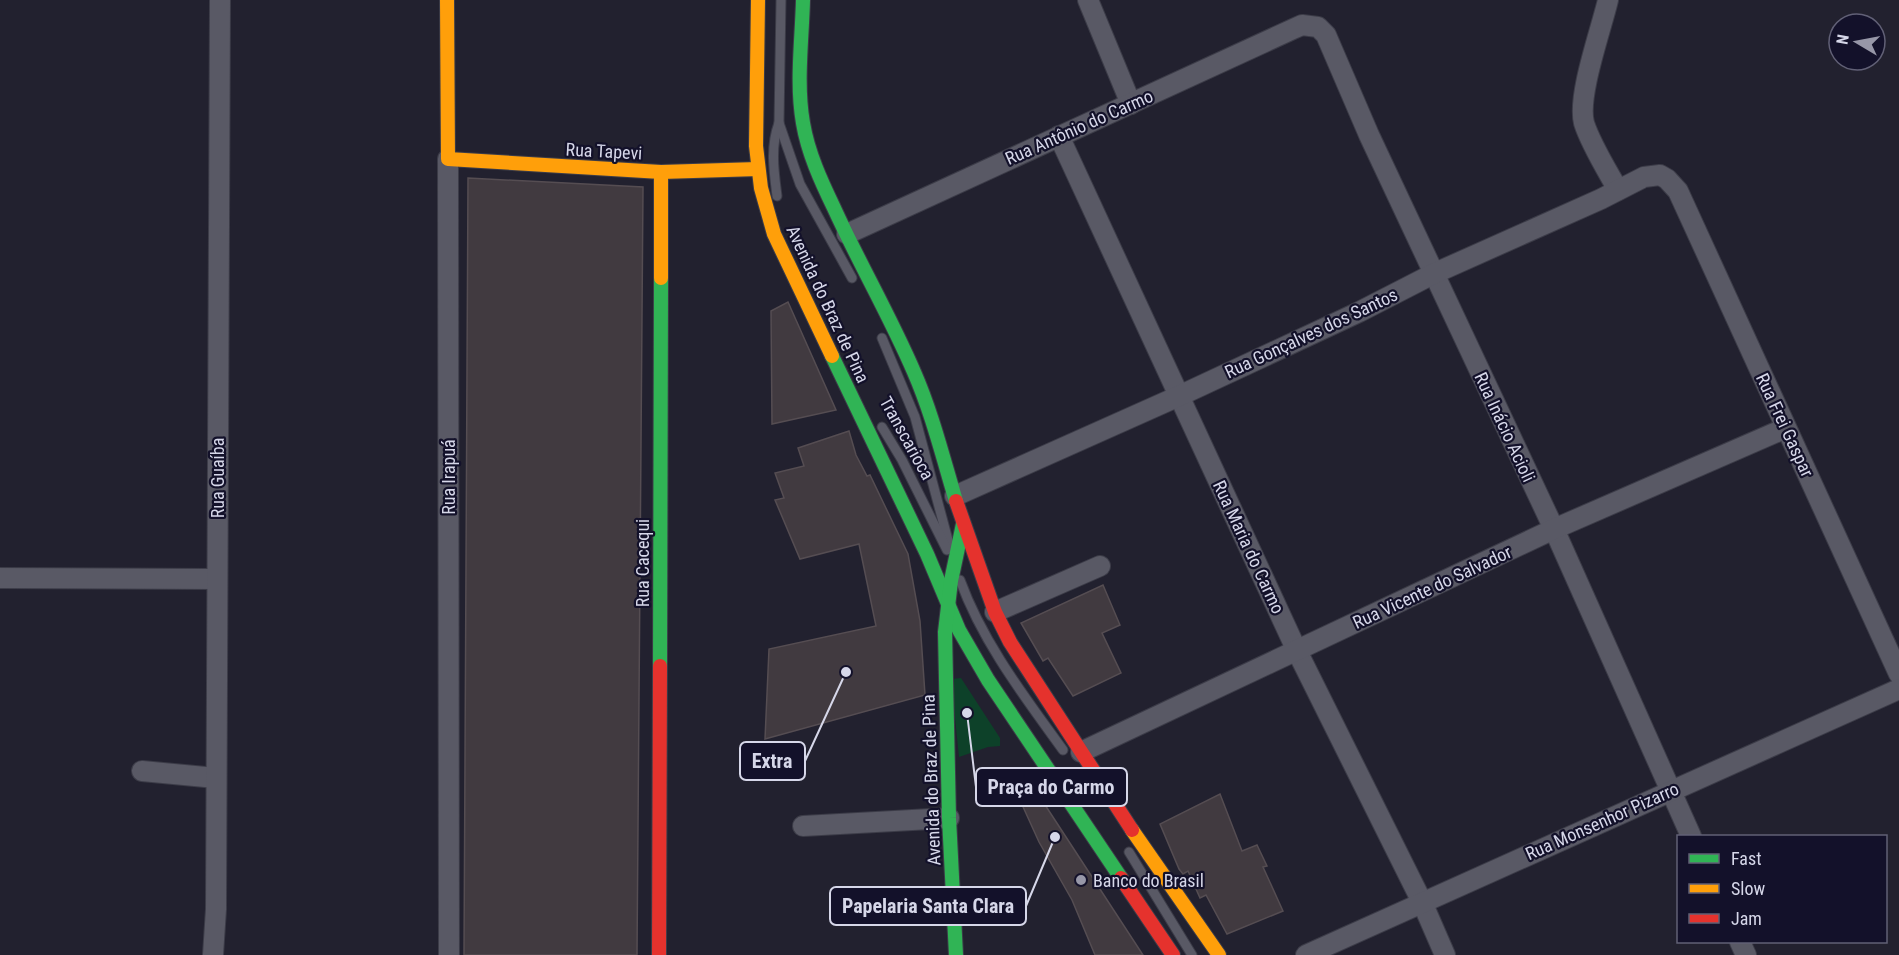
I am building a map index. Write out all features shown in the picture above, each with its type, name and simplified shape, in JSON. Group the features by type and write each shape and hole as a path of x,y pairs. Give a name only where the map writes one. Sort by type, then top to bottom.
{"main road":[{"name":"Rua Irapuá","path":"447,0 448,159"},
{"name":"Avenida do Braz de Pina","path":"758,0 756,146 761,188 774,234 927,554 948,604"},
{"name":"Avenida do Braz de Pina","path":"803,0 800,91 803,123 821,181 914,371 927,405 963,524 948,604 945,650 949,818 956,955"},
{"name":"Rua Tapevi","path":"448,159 661,172 758,169"},
{"name":"Rua Cacequi","path":"659,955 661,172"},
{"path":"963,524 995,612 1073,753 1219,955"},
{"path":"948,604 959,630 988,680 1173,955"}],"street":[{"name":"Rua Guaíba","path":"213,955 216,909 220,0"},
{"path":"1088,0 1131,104"},
{"path":"1608,0 1584,92 1583,113 1586,127 1618,190"},
{"name":"Rua Antônio do Carmo","path":"847,234 1293,29 1302,25 1311,25"},
{"name":"Rua Inácio Acioli","path":"1311,25 1318,27 1326,35 1433,274 1554,530 1690,835"},
{"name":"Rua Maria do Carmo","path":"1059,136 1297,651 1422,902 1445,955"},
{"name":"Rua Irapuá","path":"448,159 449,955"},
{"name":"Rua Gonçalves dos Santos","path":"955,496 1179,396 1359,312 1433,274 1651,175 1660,175 1667,179"},
{"name":"Rua Frei Gaspar","path":"1667,179 1678,191 1899,674"},
{"name":"Rua Vicente do Salvador","path":"1073,753 1554,530 1786,428"},
{"path":"995,612 1100,566"},
{"path":"0,578 216,579"},
{"name":"Rua Monsenhor Pizarro","path":"1306,955 1899,689"},
{"path":"142,771 216,778"},
{"path":"803,826 949,818"}],"lane":[{"path":"779,208 773,162 774,141 779,123 781,0"},
{"path":"779,123 800,184 855,283"},
{"path":"824,314 828,324"},
{"name":"Transcarioca","path":"879,333 915,417 955,565 972,612 989,643 1073,753"},
{"name":"Transcarioca","path":"880,423 902,460 955,565"},
{"path":"1126,847 1192,955"}],"green space":[{"path":"961,678 1000,738 1000,746 988,747 959,757 951,679"}],"building":[{"path":"468,178 643,187 637,955 464,955"},
{"path":"788,302 836,410 772,424 771,311"},
{"path":"849,431 856,455 867,476 870,475 908,554 920,621 925,695 765,739 769,649 876,626 859,544 800,559 775,500 784,498 775,473 804,466 798,448"},
{"path":"1103,585 1120,625 1102,633 1121,673 1073,696 1048,658 1043,661 1021,623"},
{"path":"1032,785 1143,955 1095,955 1072,900 1039,842 1019,798 1022,791"},
{"path":"1220,794 1242,851 1257,845 1267,866 1263,867 1283,911 1227,934 1206,895 1200,898 1188,871 1183,874 1179,869 1160,824"}],"traffic: fast":[{"path":"803,0 800,93 808,145 829,198 914,372 932,419 956,501"},
{"path":"660,666 661,278"},
{"path":"832,356 927,554 959,630 988,680 1121,878"},
{"path":"956,955 949,818 945,632 951,581 963,524"}],"traffic: slow":[{"path":"447,0 448,159 661,172 758,169"},
{"path":"758,0 756,146 761,188 774,234 832,356"},
{"path":"661,172 661,278"},
{"path":"1132,830 1219,955"}],"traffic: jam":[{"path":"956,501 995,612 1010,642 1132,830"},
{"path":"659,955 660,666"},
{"path":"1121,878 1173,955"}],"place":[{"name":"Extra","path":"846,672"},
{"name":"Praça do Carmo","path":"967,713"},
{"name":"Papelaria Santa Clara","path":"1055,837"},
{"name":"Banco do Brasil","path":"1081,880"}]}
